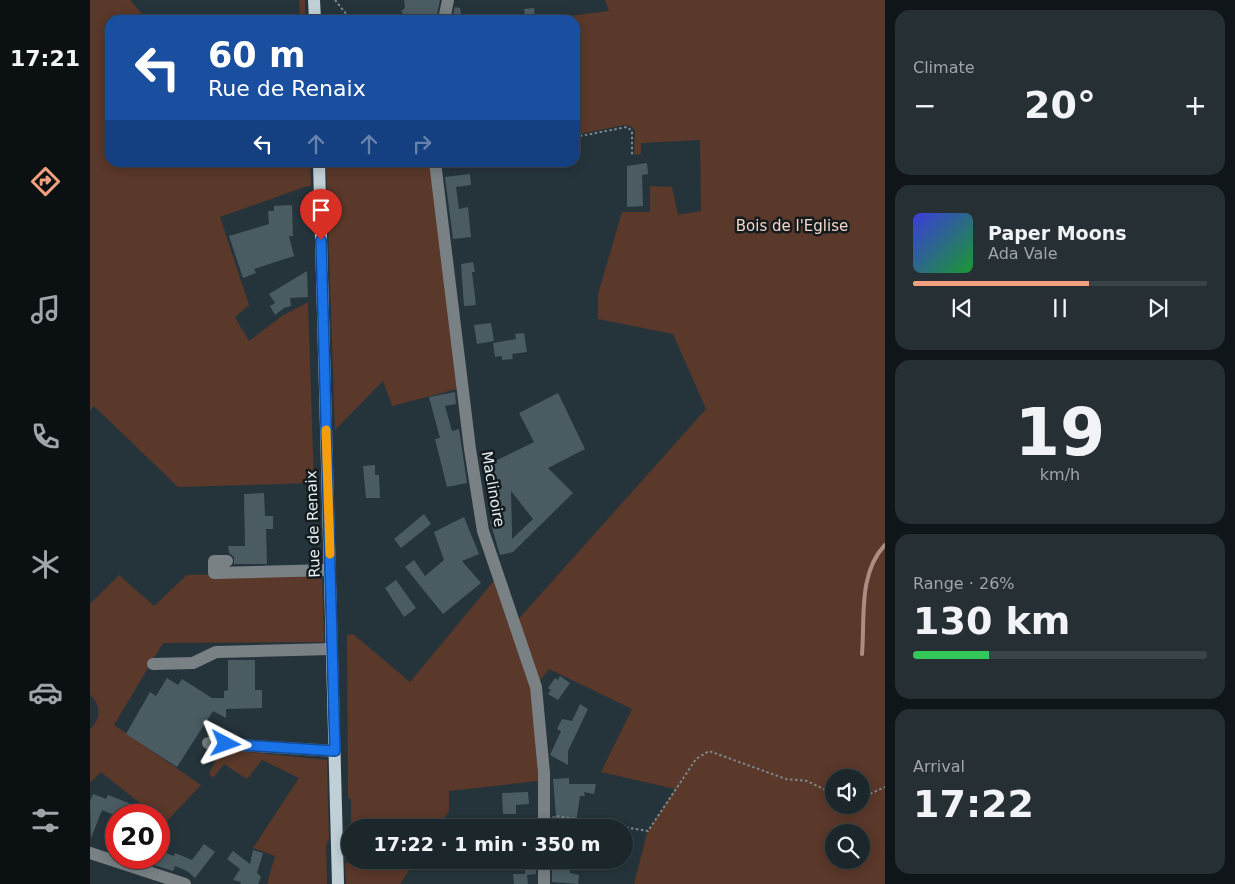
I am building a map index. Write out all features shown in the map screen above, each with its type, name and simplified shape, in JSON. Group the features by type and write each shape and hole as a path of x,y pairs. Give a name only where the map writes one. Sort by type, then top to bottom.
{"main road":[{"path":"314,0 314,15"},
{"name":"Rue de Renaix","path":"319,167 338,884"}],"street":[{"path":"445,15 448,0"},
{"name":"Maclinoire","path":"436,167 470,449 483,531 536,687 544,773 544,819"},
{"path":"227,561 214,561 214,573 330,570"},
{"path":"153,664 193,663 216,652 332,649"},
{"path":"208,743 335,751"},
{"path":"90,852 185,884"},
{"path":"544,869 544,884"}],"path":[{"path":"335,0 346,15"},
{"path":"580,136 627,127 632,130 632,155"},
{"path":"633,830 647,831 701,754 709,751 786,779 807,781 825,789"},
{"path":"870,794 885,787"}],"green space":[{"path":"90,0 130,0 143,15 105,15 105,167 310,167 311,186 220,217 249,305 235,317 249,341 282,316 308,302 314,483 178,487 94,406 90,411"},
{"path":"299,0 305,0 305,15 300,15"},
{"name":"Bois de l'Eglise","path":"605,0 885,0 885,884 634,884 647,833 675,789 601,772 632,709 549,669 536,685 515,623 706,409 673,334 598,319 598,294 622,212 650,212 650,186 672,187 678,215 701,211 700,140 641,143 641,154 634,155 635,130 630,126 624,125 580,134 580,15 577,15 609,11"},
{"path":"326,167 433,167 461,388 392,406 383,381 335,430"},
{"path":"322,572 324,642 163,643 114,725 201,785 170,818 170,804 141,804 101,772 90,783 90,729 94,726 98,717 98,707 94,698 90,695 90,604 119,575 154,606 187,575"},
{"path":"497,577 535,702 538,781 449,791 449,811 444,819 351,819 351,799 348,798 347,635 353,634 410,682"},
{"path":"221,749 327,760 329,839 326,845 327,884 267,884 275,856 253,848 299,778 262,760 247,779 224,764 213,778 209,774"},
{"path":"345,869 410,869 400,884 346,884"}],"building":[{"path":"404,0 440,0 437,15 404,15 401,11 405,8"},
{"path":"455,7 460,8 461,15 453,15"},
{"path":"534,8 535,15 525,15 524,9"},
{"path":"647,163 648,174 642,175 643,206 627,207 627,166"},
{"path":"470,174 471,185 456,187 459,209 468,207 471,237 453,239 445,177"},
{"path":"292,205 293,236 289,236 294,256 254,269 256,273 243,278 229,236 269,224 268,211 274,211 274,206"},
{"path":"473,262 475,272 472,272 476,305 464,306 461,264"},
{"path":"307,271 308,297 290,298 291,306 284,308 275,315 270,306 275,303 269,294"},
{"path":"491,323 494,341 477,344 474,325"},
{"path":"524,333 527,352 512,354 513,359 502,360 502,356 495,357 493,343 516,339 515,334"},
{"path":"455,392 456,404 445,406 452,431 459,429 467,483 447,487 435,439 440,438 429,397"},
{"path":"558,393 585,449 548,468 573,493 513,552 500,555 490,521 492,521 492,510 502,510 489,464 534,442 519,413","holes":["511,491 533,519 512,539"]},
{"path":"375,465 375,475 379,475 380,498 366,498 363,466"},
{"path":"264,493 265,516 273,516 273,529 266,529 267,564 234,564 234,557 229,553 228,546 245,546 244,494"},
{"path":"424,514 431,524 401,548 394,539"},
{"path":"464,517 479,554 462,561 481,583 443,614 405,567 414,560 425,576 444,560 434,532"},
{"path":"396,580 416,608 404,617 385,588"},
{"path":"228,660 255,660 255,690 262,690 262,708 226,709 226,718 213,711 177,767 126,734 150,692 156,696 167,678 178,685 182,679 212,698 224,698 224,691 228,690"},
{"path":"560,676 570,683 558,700 548,694 551,690 548,688 555,678 558,680"},
{"path":"580,704 588,709 568,751 568,765 550,755 561,731 557,729 562,719 572,721"},
{"path":"569,778 569,784 596,784 594,794 584,792 585,796 580,796 577,819 552,819 552,816 556,816 553,779"},
{"path":"528,792 529,804 516,805 516,814 503,814 502,793"},
{"path":"93,794 106,799 108,795 131,804 105,804 105,811 102,810 91,838 90,801"},
{"path":"204,844 215,852 195,878 187,871 175,866 173,871 167,869 170,869 170,855 174,856 175,853 192,860"},
{"path":"253,850 263,853 257,873 261,877 258,884 240,884 241,882 233,880 240,869 227,859 233,851 250,864"},
{"path":"525,869 536,869 536,874 527,875 528,884 514,884 513,874 525,874"},
{"path":"552,869 570,869 570,873 579,875 578,884 552,882"}],"waterway":[{"path":"862,654 864,597 870,569 876,556 885,545"}],"slow traffic":[{"path":"326,430 330,554"}],"route":[{"path":"226,744 335,751 321,240"}]}
